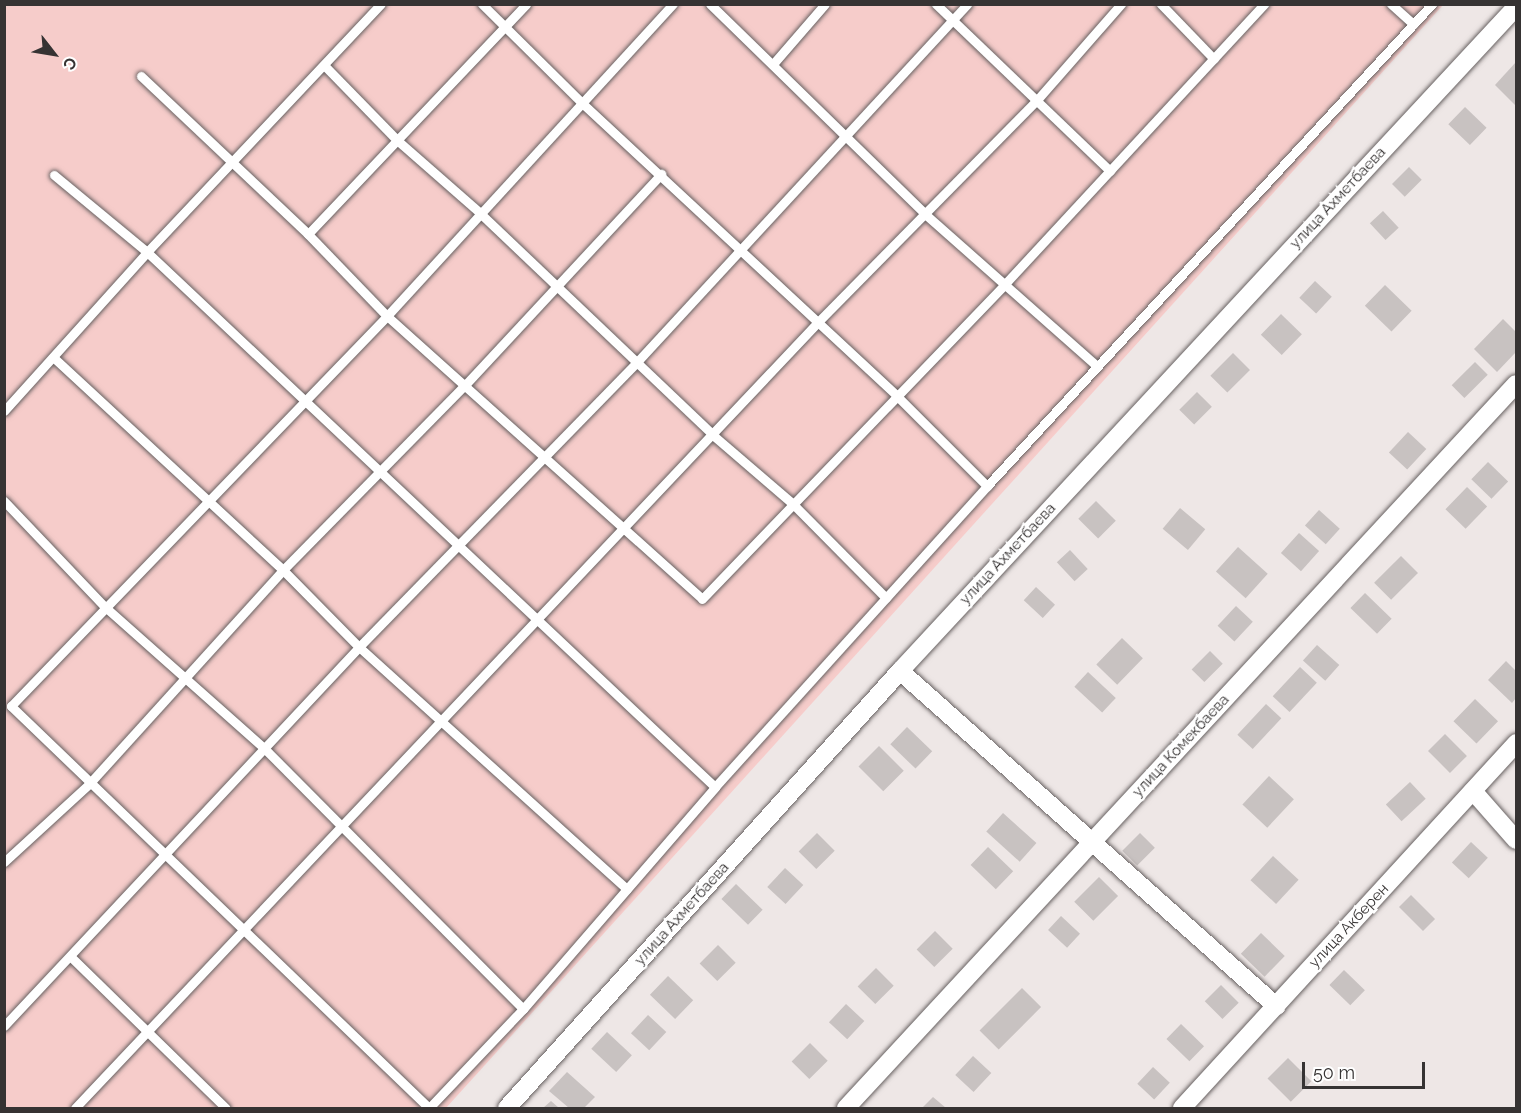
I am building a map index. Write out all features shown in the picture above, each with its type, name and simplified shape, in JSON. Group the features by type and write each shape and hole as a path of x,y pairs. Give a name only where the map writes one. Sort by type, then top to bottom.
{"street":[{"name":"улица Ахметбаева","path":"507,1108 900,671 1516,7"},
{"name":"улица Комекбаева","path":"846,1108 1516,384"},
{"path":"900,671 1276,1006"},
{"name":"улица Акберен","path":"1182,1108 1516,743"},
{"path":"1473,791 1516,840"}],"lane":[{"path":"4,411 147,252 381,4"},
{"path":"482,4 582,103 662,174 817,323 896,395 987,486"},
{"path":"308,234 526,4"},
{"path":"673,4 387,315 104,606 11,706 88,784 168,853 243,933 429,1108 523,1009 715,787 987,486 1432,4"},
{"path":"710,4 924,213 1097,366"},
{"path":"772,63 825,4"},
{"path":"936,4 1110,171"},
{"path":"4,1026 72,957 359,647 637,362 967,4"},
{"path":"75,1108 714,436 817,323 1037,100 1121,4"},
{"path":"1161,4 1214,59"},
{"path":"141,76 308,234 387,315 702,599 1004,285 1264,4"},
{"path":"1391,4 1413,24"},
{"path":"324,65 397,140 480,213 714,436 792,504 886,598"},
{"path":"4,862 88,784 184,675 283,570 466,384 554,286 662,174"},
{"path":"54,175 147,252 459,545 537,622 715,787"},
{"path":"54,357 206,501 283,570 359,647 443,720 627,889"},
{"path":"4,501 104,606 265,749 523,1009"},
{"path":"72,957 226,1108"}],"shaded area":[{"path":"5,5 1443,5 446,1108 5,1108"}],"building":[{"path":"1516,62 1516,106 1495,85"},
{"path":"1465,107 1487,128 1470,145 1448,124"},
{"path":"1409,167 1422,180 1405,197 1392,184"},
{"path":"1383,211 1399,228 1386,240 1370,223"},
{"path":"1315,281 1332,297 1316,314 1299,298"},
{"path":"1385,285 1412,311 1391,332 1365,306"},
{"path":"1281,314 1302,334 1282,355 1261,335"},
{"path":"1503,319 1516,332 1516,352 1497,372 1474,349"},
{"path":"1233,353 1250,370 1227,393 1210,376"},
{"path":"1475,362 1488,375 1464,398 1452,385"},
{"path":"1197,392 1212,407 1194,425 1179,410"},
{"path":"1408,432 1426,449 1407,470 1389,452"},
{"path":"1488,462 1508,481 1491,499 1471,479"},
{"path":"1467,487 1487,506 1466,529 1445,509"},
{"path":"1096,501 1116,521 1098,538 1078,519"},
{"path":"1180,508 1205,529 1188,550 1163,529"},
{"path":"1319,510 1340,529 1326,544 1305,526"},
{"path":"1299,533 1319,551 1301,571 1281,553"},
{"path":"1238,547 1268,574 1246,598 1216,572"},
{"path":"1070,550 1088,569 1075,581 1057,562"},
{"path":"1401,556 1418,573 1391,600 1374,583"},
{"path":"1036,587 1055,605 1043,618 1024,600"},
{"path":"1365,593 1392,619 1377,634 1350,608"},
{"path":"1236,606 1253,622 1234,641 1218,626"},
{"path":"1122,638 1143,658 1117,685 1096,665"},
{"path":"1317,645 1339,665 1325,681 1303,661"},
{"path":"1210,651 1223,664 1204,682 1192,669"},
{"path":"1506,661 1516,671 1516,698 1512,703 1488,680"},
{"path":"1300,667 1317,683 1290,712 1273,696"},
{"path":"1088,672 1116,698 1102,713 1074,687"},
{"path":"1475,699 1498,721 1476,744 1453,721"},
{"path":"1266,704 1281,718 1253,749 1237,735"},
{"path":"907,727 932,751 916,769 890,744"},
{"path":"1445,734 1467,756 1450,773 1428,751"},
{"path":"879,746 904,771 883,791 858,767"},
{"path":"1269,776 1294,799 1267,828 1242,805"},
{"path":"1410,782 1426,799 1402,821 1386,805"},
{"path":"1003,813 1036,843 1020,862 986,832"},
{"path":"817,833 835,851 816,869 799,851"},
{"path":"1140,833 1155,848 1137,866 1122,851"},
{"path":"1471,842 1488,858 1469,878 1452,862"},
{"path":"988,847 1013,871 996,889 971,865"},
{"path":"1273,856 1299,880 1276,904 1250,880"},
{"path":"785,868 803,885 786,904 767,887"},
{"path":"1099,877 1118,896 1093,921 1074,902"},
{"path":"736,884 763,910 748,925 721,899"},
{"path":"1411,895 1435,919 1423,931 1399,907"},
{"path":"1061,916 1080,934 1067,948 1048,930"},
{"path":"935,931 953,949 934,967 917,949"},
{"path":"1261,933 1285,956 1265,977 1241,954"},
{"path":"718,945 736,963 717,981 700,963"},
{"path":"876,968 894,986 875,1004 858,986"},
{"path":"1344,970 1365,990 1350,1005 1329,985"},
{"path":"668,976 693,1000 675,1019 650,995"},
{"path":"1221,985 1239,1003 1222,1019 1205,1001"},
{"path":"1022,988 1041,1007 999,1050 980,1030"},
{"path":"846,1004 864,1021 847,1039 829,1022"},
{"path":"648,1015 666,1032 649,1050 631,1033"},
{"path":"1181,1024 1204,1046 1189,1061 1166,1039"},
{"path":"607,1032 632,1055 616,1072 591,1049"},
{"path":"810,1043 828,1061 809,1079 792,1061"},
{"path":"973,1056 991,1073 974,1092 955,1075"},
{"path":"1288,1058 1311,1081 1291,1102 1267,1079"},
{"path":"1153,1067 1170,1083 1154,1100 1137,1084"},
{"path":"567,1072 595,1097 584,1108 569,1108 549,1091"},
{"path":"933,1097 946,1108 922,1108"},
{"path":"551,1101 559,1108 543,1108"}]}
